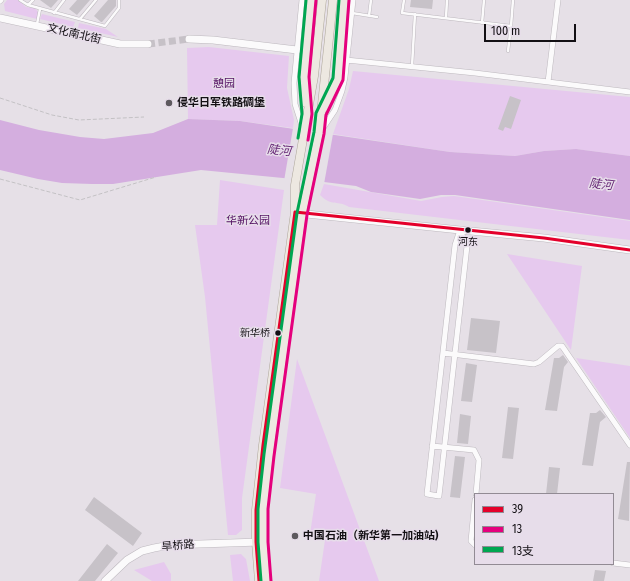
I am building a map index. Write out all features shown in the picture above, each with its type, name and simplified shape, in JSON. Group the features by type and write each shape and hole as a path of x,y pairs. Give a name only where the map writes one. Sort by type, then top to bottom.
{"main road":[{"path":"307,114 304,77 311,0"},
{"path":"299,213 295,185 314,76 322,0"},
{"path":"259,581 259,542 299,213 309,187 319,133 333,0"},
{"path":"321,114 338,79 344,0"},
{"path":"259,542 266,581"}],"street":[{"path":"302,0 294,83 295,104 304,131"},
{"path":"319,133 334,110 342,91 345,77 353,0"},
{"path":"548,82 558,0"},
{"name":"文化南北街","path":"0,18 120,44 148,44"},
{"path":"189,39 213,40 296,50"},
{"path":"346,60 630,92"},
{"path":"299,213 544,238 630,250"},
{"path":"460,230 467,246 438,496 427,494 455,245 460,230"},
{"path":"443,353 534,364 539,362 558,346 562,346 630,445"},
{"path":"432,446 474,450 479,460 476,493"},
{"path":"474,510 471,541 474,544"},
{"name":"旱桥路","path":"106,581 112,573 127,560 142,551 170,545 259,542"},
{"path":"614,563 630,565"}],"lane":[{"path":"20,0 28,5 40,9 105,26 119,8 119,0"},
{"path":"28,5 33,0"},
{"path":"54,13 64,0"},
{"path":"80,20 96,0"},
{"path":"369,16 371,0"},
{"path":"404,0 402,13 511,26"},
{"path":"446,18 447,0"},
{"path":"482,23 484,0"},
{"path":"508,51 513,0"},
{"path":"36,26 40,9"},
{"path":"352,13 377,17"},
{"path":"412,67 415,14"}],"path":[{"path":"0,98 52,115 79,120 144,117"},
{"path":"0,179 80,200 156,177"}],"green space":[{"path":"7,0 18,0 26,7 35,8 38,12 37,19 5,11 4,4"},
{"path":"42,14 75,22 73,27 40,19"},
{"path":"79,23 106,29 118,37 78,28"},
{"name":"憩园","path":"209,47 289,56 287,88 294,120 293,128 240,121 188,119 187,48"},
{"path":"353,71 630,97 630,156 576,149 544,151 515,156 450,152 333,134 349,89"},
{"name":"华新公园","path":"220,180 284,190 242,498 242,530 236,535 228,535 205,297 195,225 217,225"},
{"path":"324,184 421,201 454,196 630,221 630,240 349,207 324,199 320,195"},
{"path":"507,254 582,266 571,350"},
{"path":"576,358 630,366 630,438"},
{"path":"297,359 379,581 319,581 325,540 313,538 310,534 316,494 280,488"},
{"path":"241,554 246,559 250,581 233,581 230,555"},
{"path":"164,562 171,574 171,581 152,581 134,570"}],"water":[{"name":"陡河","path":"188,119 240,121 450,152 515,156 544,151 576,149 630,156 630,220 455,195 441,195 420,199 371,192 356,186 201,170 113,184 92,184 62,183 0,170 0,120 39,130 80,137 104,139 153,133"}],"pier":[{"path":"293,128 333,134 324,184 284,181"}],"building":[{"path":"40,0 58,0 51,8"},
{"path":"77,0 90,0 77,15 69,9"},
{"path":"108,0 116,0 116,6 101,22 94,16"},
{"path":"411,0 433,0 432,9 410,7"},
{"path":"510,96 521,100 511,129 505,127 503,131 498,129"},
{"path":"471,318 500,321 496,353 467,350"},
{"path":"563,355 568,362 564,367 557,411 545,410 554,358 559,358"},
{"path":"466,363 477,365 472,402 461,401"},
{"path":"508,407 519,408 513,459 502,458"},
{"path":"600,410 606,417 600,422 593,466 582,465 590,413 596,413"},
{"path":"460,414 471,416 468,444 457,443"},
{"path":"455,456 465,457 460,498 450,497"},
{"path":"627,462 630,462 629,521 618,519"},
{"path":"549,467 560,468 557,493 546,493"},
{"path":"94,497 142,533 133,546 85,510"},
{"path":"107,544 118,553 95,581 78,581"},
{"path":"595,570 606,571 604,581 593,581"}],"tunnel":[{"path":"148,44 189,39"}],"transit line":[{"name":"13支","path":"298,138 302,114 299,77 306,0"},
{"name":"13","path":"308,140 312,114 309,77 316,0"},
{"name":"13支","path":"261,581 258,542 258,509 264,454 297,213 314,132 316,113 333,78 339,0"},
{"name":"13","path":"271,581 268,542 268,509 274,456 307,215 324,134 326,115 343,80 349,0"},
{"name":"39","path":"259,581 256,542 256,510 263,445 295,212 544,238 630,250"}],"place":[{"name":"侵华日军铁路碉堡","path":"169,103"},
{"name":"河东","path":"468,230"},
{"name":"新华桥","path":"278,333"},
{"name":"中国石油（新华第一加油站)","path":"295,536"}]}
